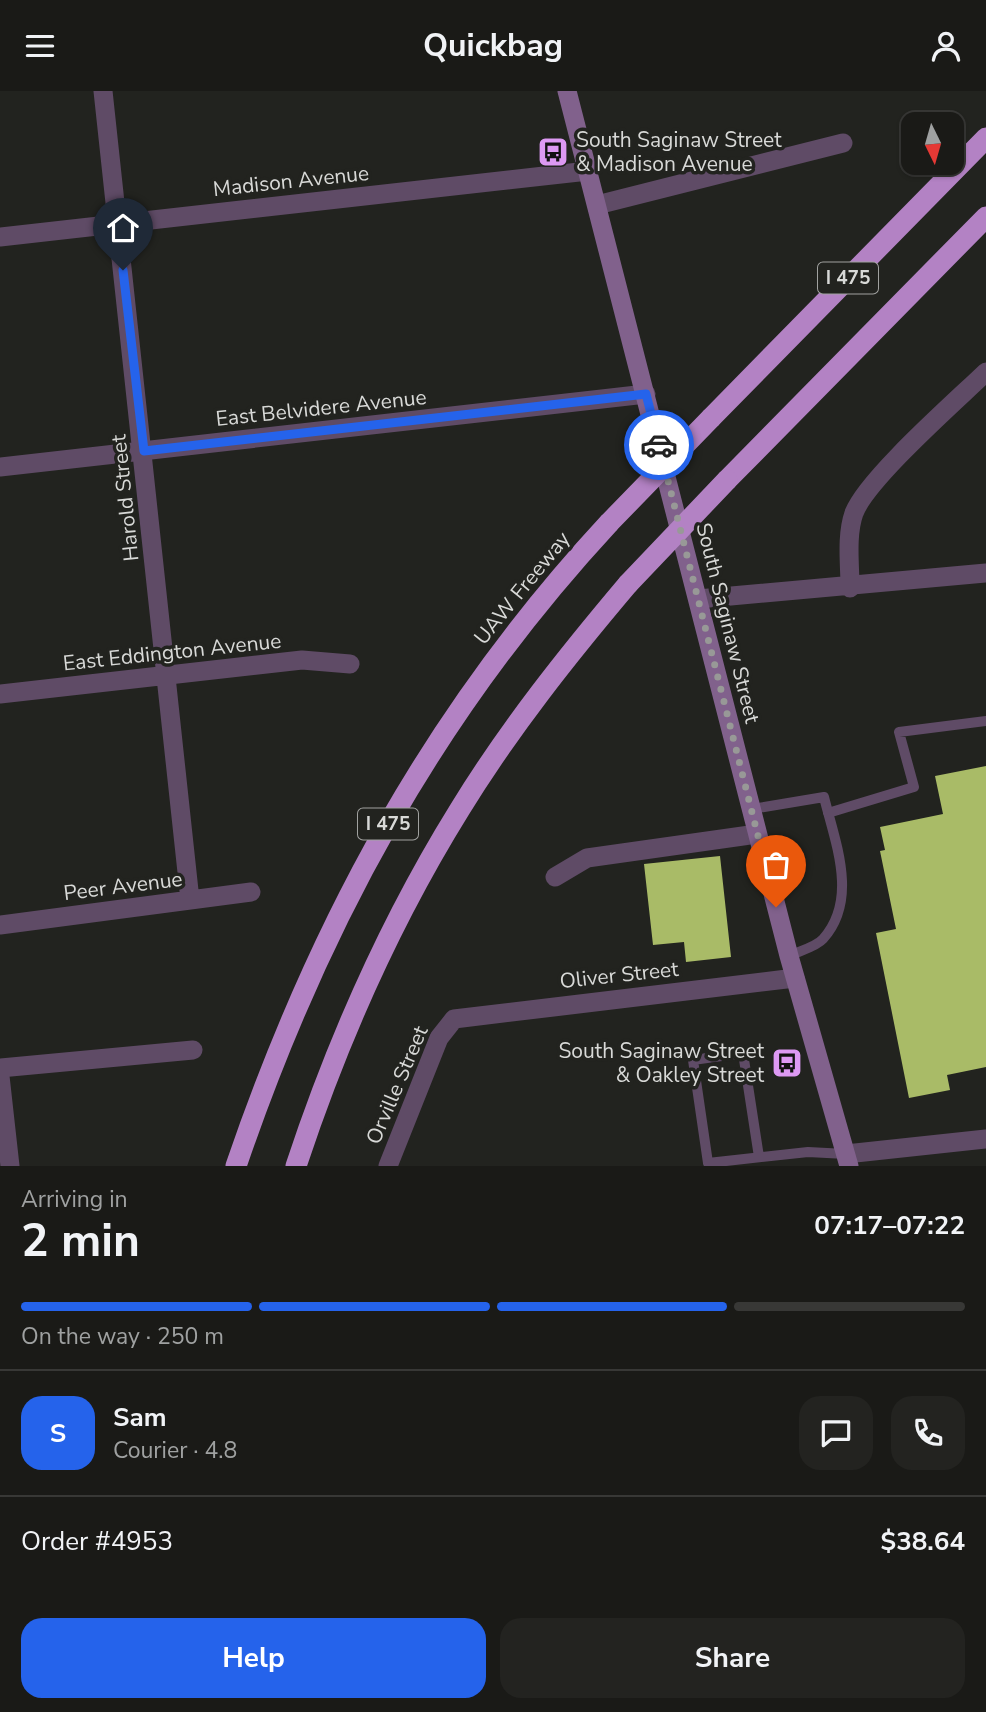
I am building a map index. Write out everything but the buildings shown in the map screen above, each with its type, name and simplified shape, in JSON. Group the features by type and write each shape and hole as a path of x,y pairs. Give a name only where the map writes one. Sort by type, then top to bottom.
{"highway":[{"name":"UAW Freeway","path":"236,1166 300,998 342,904 365,862 469,695 553,586 609,523 986,138"},
{"name":"I 475","path":"296,1166 375,968 433,855 460,809 522,719 628,584 986,217"}],"main road":[{"name":"South Saginaw Street","path":"568,91 757,834 847,1160"}],"street":[{"name":"Harold Street","path":"103,91 144,451 190,900"},
{"path":"597,205 843,142"},
{"name":"Madison Avenue","path":"0,237 588,171"},
{"path":"850,588 849,536 855,512 872,486 986,372"},
{"name":"East Belvidere Avenue","path":"0,467 646,394"},
{"path":"698,599 850,588 986,573"},
{"name":"East Eddington Avenue","path":"0,694 302,660 350,664"},
{"path":"555,877 587,858 757,834"},
{"name":"Peer Avenue","path":"0,925 251,892"},
{"name":"Oliver Street","path":"449,1023 475,1015 795,978"},
{"name":"Orville Street","path":"388,1166 439,1038 449,1023"},
{"path":"0,1069 193,1050"},
{"path":"0,1076 10,1166"},
{"path":"847,1160 986,1139"}],"lane":[{"path":"828,813 914,787 899,731 986,721"},
{"path":"752,809 824,797 842,872 842,908 822,940 789,956"},
{"path":"759,1157 743,1053 693,1060 708,1163 808,1152 847,1160"}],"way so far":[{"path":"659,445 776,907"}],"place":[{"name":"South Saginaw Street & Madison Avenue","path":"553,152"},
{"name":"South Saginaw Street & Oakley Street","path":"787,1063"}],"route":[{"path":"123,270 144,451 646,394 659,445"}]}
